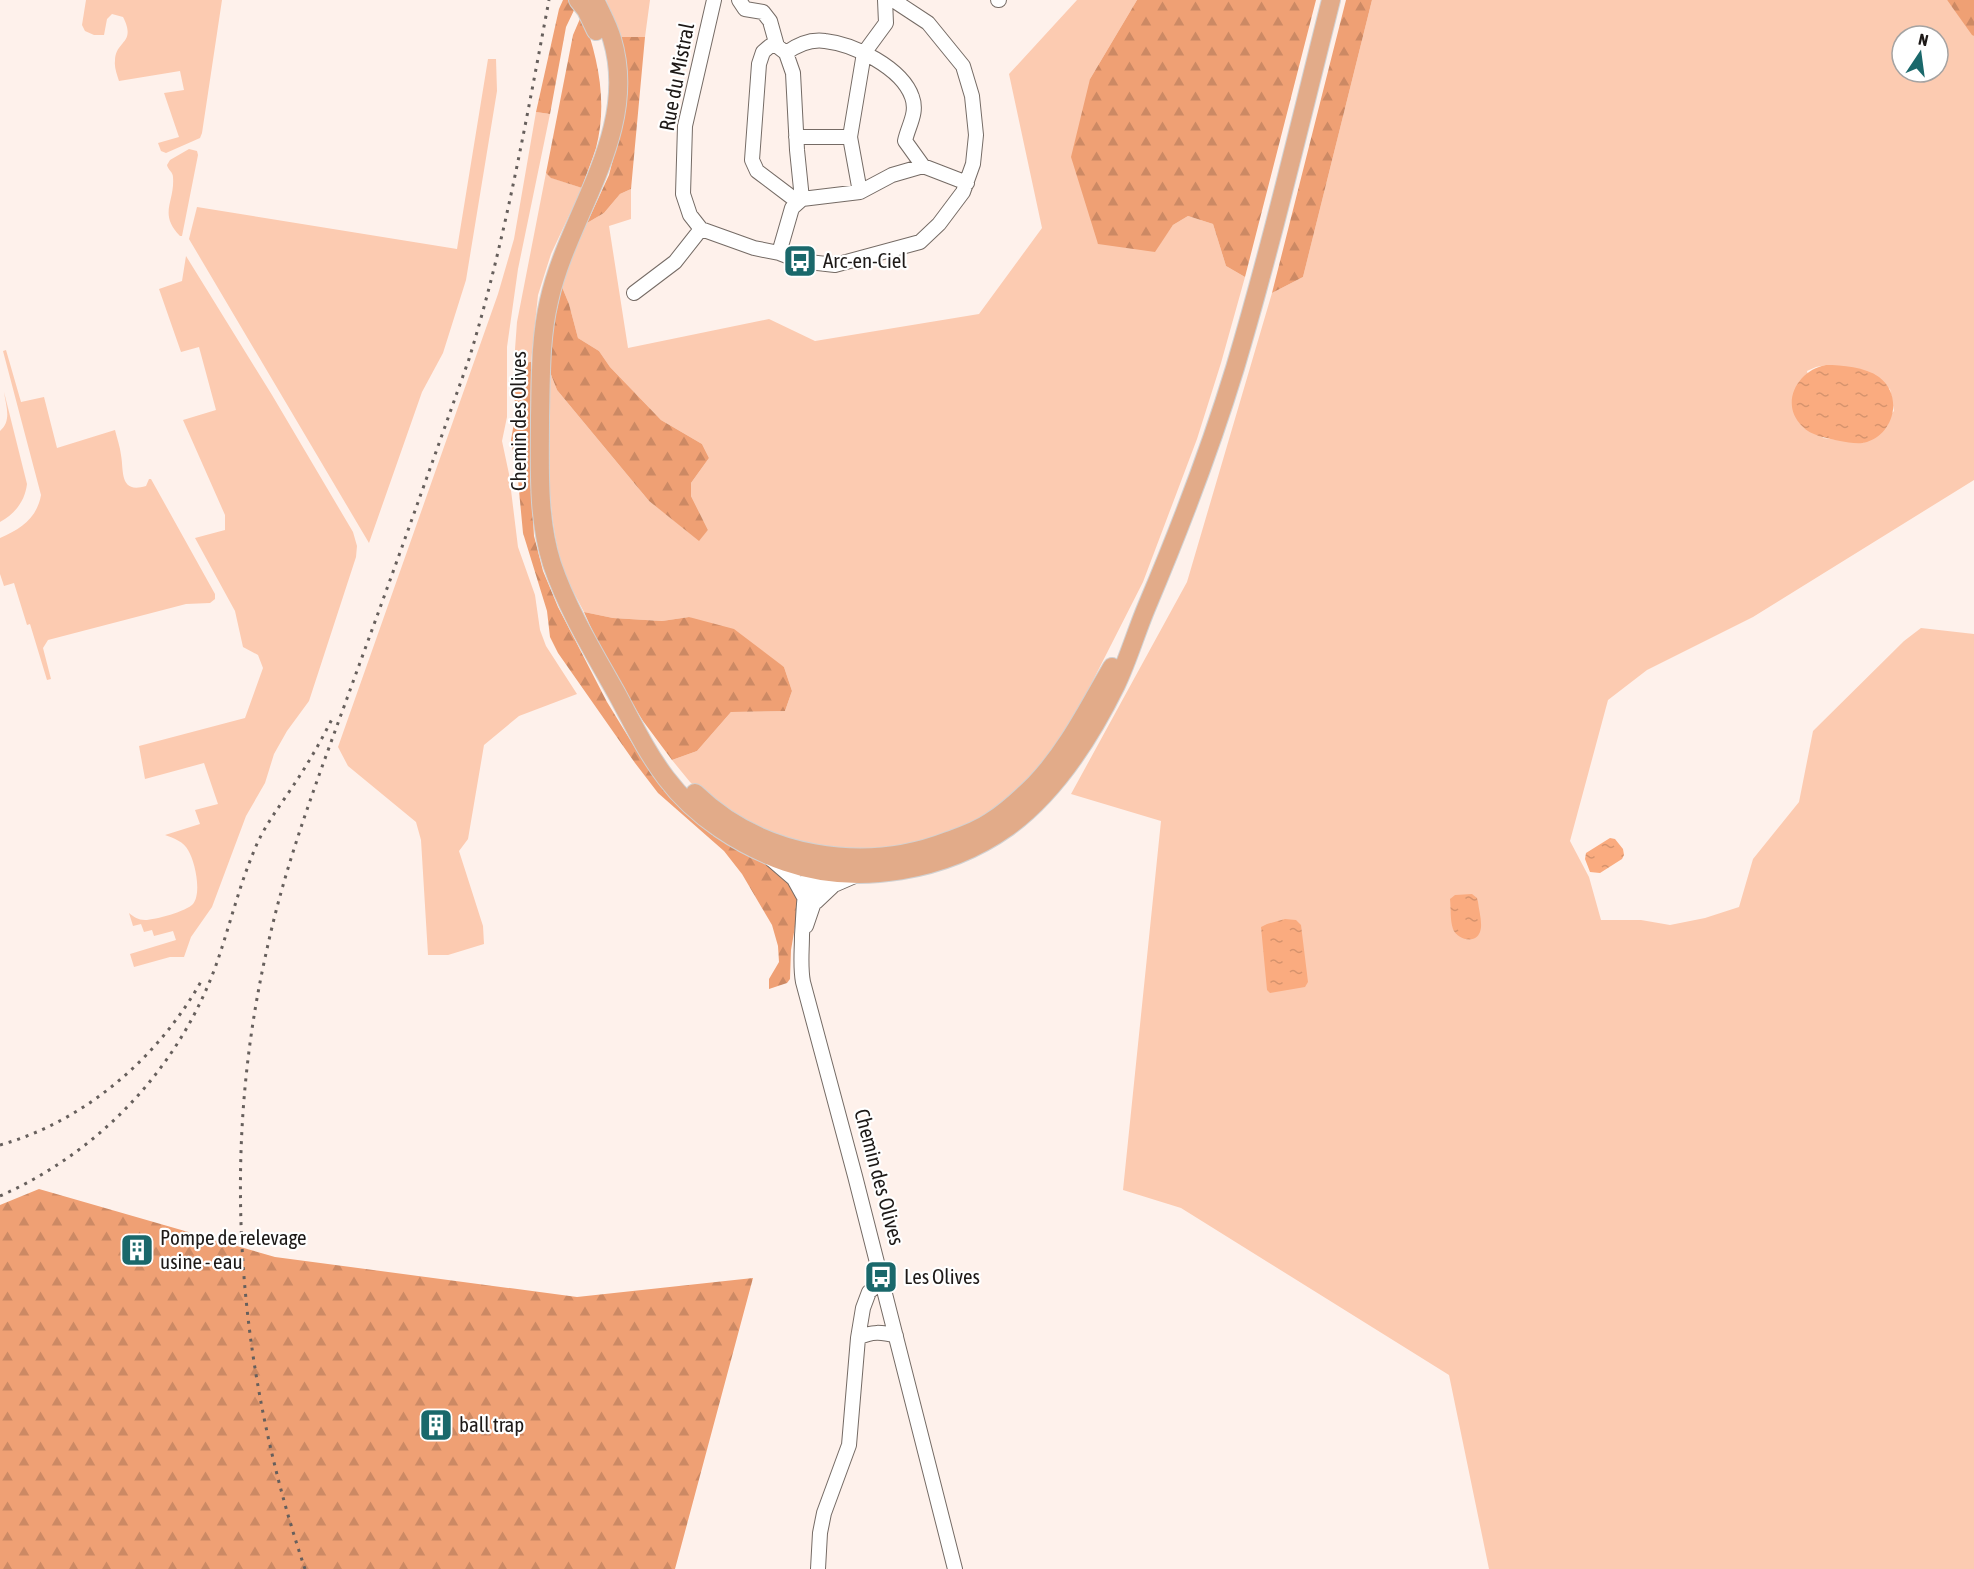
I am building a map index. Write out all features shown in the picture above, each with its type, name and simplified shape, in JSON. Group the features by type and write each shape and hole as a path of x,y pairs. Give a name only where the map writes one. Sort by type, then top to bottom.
{"main road":[{"path":"816,864 865,873 895,871 954,856 997,834 1040,799 1063,773 1089,735 1116,684 1185,514 1234,372 1331,0"},
{"name":"Chemin des Olives","path":"588,2 609,30 618,75 613,121 600,169 561,262 548,305 541,362 540,467 542,517 552,564 575,618 627,714 668,781 707,820 746,844 766,854 816,864"},
{"name":"Chemin des Olives","path":"588,2 603,51 613,121"},
{"path":"816,864 906,854 934,847 989,823 1036,783 1055,761 1143,614"},
{"name":"Chemin des Olives","path":"627,714 678,776 725,818 750,833 816,864"}],"street":[{"name":"Rue du Mistral","path":"701,229 690,215 683,194 685,126 714,0"},
{"path":"739,0 745,9 763,12 770,21 794,74 800,200"},
{"path":"860,192 850,137 864,53 886,23 885,0"},
{"path":"634,293 675,262 701,229 800,261 835,265 920,242 939,224 963,192 973,164 976,135 972,96 963,66 928,23 892,0"},
{"path":"800,200 757,171 752,160 759,64 763,52 770,46 782,50 809,42 825,41 864,53 884,64 903,81 912,96 915,111 905,141 923,166 966,183"},
{"path":"796,137 850,137"},
{"path":"779,253 792,207 800,200 860,192 892,175 923,166"},
{"name":"Chemin des Olives","path":"766,854 794,879 809,900"},
{"name":"Chemin des Olives","path":"816,864 821,882 809,900 802,936 803,982 955,1569"},
{"path":"809,900 834,885 865,873"},
{"path":"818,1569 820,1533 824,1513 849,1445 858,1338 863,1308 869,1292 882,1281"},
{"path":"858,1338 869,1333 884,1332 896,1336"}],"shaded area":[{"path":"86,0 222,0 200,138 166,153 161,151 158,143 179,137 164,93 184,90 180,71 119,81 115,66 116,54 127,37 127,26 123,17 112,14 107,19 104,35 94,35 85,31 82,25"},
{"path":"606,0 650,0 645,37 620,37"},
{"path":"1077,0 1137,0 1090,79 1154,252 1173,225 1188,216 1213,224 1226,266 1245,277 1197,439 1143,582 1079,708 1049,756 1021,789 989,814 954,834 867,852 797,845 726,814 690,782 672,760 697,751 731,712 785,711 792,691 784,667 689,617 662,621 613,618 584,612 564,572 556,542 550,494 550,372 557,390 649,501 699,540 708,530 691,496 691,483 709,458 702,444 661,420 610,367 599,351 578,338 562,287 570,260 587,223 604,213 620,194 631,189 631,219 609,226 628,348 769,319 815,341 979,314 1042,228 1009,74"},
{"path":"1372,0 1947,0 1974,36 1974,480 1753,617 1647,670 1608,700 1570,841 1589,877 1601,920 1641,920 1670,925 1705,918 1739,907 1753,859 1799,802 1813,731 1904,641 1921,628 1974,634 1974,1569 1489,1569 1449,1375 1181,1208 1123,1190 1161,821 1071,794 1187,582 1272,293 1303,277","holes":["1826,365 1890,389 1894,411 1863,443 1823,438 1807,371"]},
{"path":"488,59 496,59 497,91 466,280 443,353 422,392 369,543 189,239 197,207 457,249"},
{"path":"536,112 550,114 518,269 507,347 507,417 502,441 509,474 518,547 535,595 540,630 546,646 577,694 519,716 484,745 468,839 459,851 483,926 484,944 448,955 428,955 421,840 416,822 348,766 338,747 498,294 514,239"},
{"path":"189,149 197,151 198,155 182,236 180,236 170,221 169,208 173,177 167,165 170,160"},
{"path":"546,173 552,178 582,188 551,254 538,295 531,362 514,363 517,322"},
{"path":"186,256 353,532 357,546 356,557 309,701 287,731 274,754 265,783 246,816 212,907 191,937 184,957 170,957 134,967 130,954 176,940 173,931 154,936 152,930 144,932 141,924 133,926 129,913 145,920 156,918 190,907 196,899 197,885 191,855 181,843 165,835 200,824 195,810 218,804 204,763 145,779 139,746 245,718 263,668 258,655 243,647 235,611 195,538 225,530 225,515 183,420 216,410 199,347 181,352 159,289 182,281"},
{"path":"6,350 21,402 44,397 57,448 115,430 127,484 137,488 146,486 151,479 215,594 215,599 210,603 186,604 48,640 43,648 51,679 47,680 30,624 27,625 14,583 4,586 0,574 0,538 27,522 36,510 41,495 3,351"},
{"path":"4,392 27,484 18,506 0,522 0,431 7,418"}],"green space":[{"path":"563,0 574,0 577,4 566,27 550,114 536,112 559,9"},
{"path":"1137,0 1316,0 1245,277 1226,266 1213,224 1188,216 1173,225 1155,252 1098,244 1071,157 1090,79"},
{"path":"1346,0 1372,0 1303,277 1272,293"},
{"path":"1947,0 1974,0 1974,36 1972,35"},
{"path":"582,14 597,63 601,114 596,148 582,188 551,178 546,173 573,35"},
{"path":"620,37 645,37 631,189 620,194 604,213 587,223 609,175 618,140"},
{"path":"562,287 578,338 599,351 610,367 661,420 702,444 709,458 691,483 691,496 708,530 699,541 649,501 557,390 550,372 553,326"},
{"path":"531,362 530,470 534,536 543,571 558,607 607,702 637,751 658,778 770,864 796,889 799,903 791,950 790,979 787,983 769,989 769,979 779,962 778,946 772,925 742,874 724,851 658,793 558,653 550,637 547,611 523,533 518,480 511,440 515,417 514,363"},
{"path":"584,612 613,618 662,621 689,617 734,629 784,667 792,691 785,711 731,712 697,751 672,760 643,721 605,659"},
{"path":"39,1189 275,1257 577,1297 753,1278 675,1569 0,1569 0,1205"}],"water":[{"path":"1826,365 1846,366 1867,371 1879,377 1887,385 1893,403 1892,413 1884,431 1877,437 1867,442 1857,443 1825,438 1806,429 1795,417 1792,398 1800,380 1807,373"},
{"path":"1610,838 1615,839 1623,849 1622,859 1600,873 1590,872 1585,859 1586,853"},
{"path":"1472,894 1477,898 1481,929 1478,936 1466,939 1458,936 1453,929 1450,899 1455,895"},
{"path":"1285,919 1296,920 1301,925 1308,982 1305,987 1270,993 1267,990 1261,927"}],"railway":[{"path":"305,1569 282,1493 264,1416 251,1339 243,1261 240,1183 244,1105 252,1027 275,914 295,846 469,359 482,315 514,181 549,0"},
{"path":"0,1196 36,1178 70,1156 102,1131 130,1104 179,1040 199,1005 215,968 243,880 258,843 318,746 332,719"},
{"path":"0,1145 62,1120 118,1082 165,1034 203,978"}],"place":[{"name":"Arc-en-Ciel","path":"800,261"},
{"name":"Pompe de relevage usine - eau","path":"137,1250"},
{"name":"Les Olives","path":"881,1277"},
{"name":"ball trap","path":"436,1425"}]}
